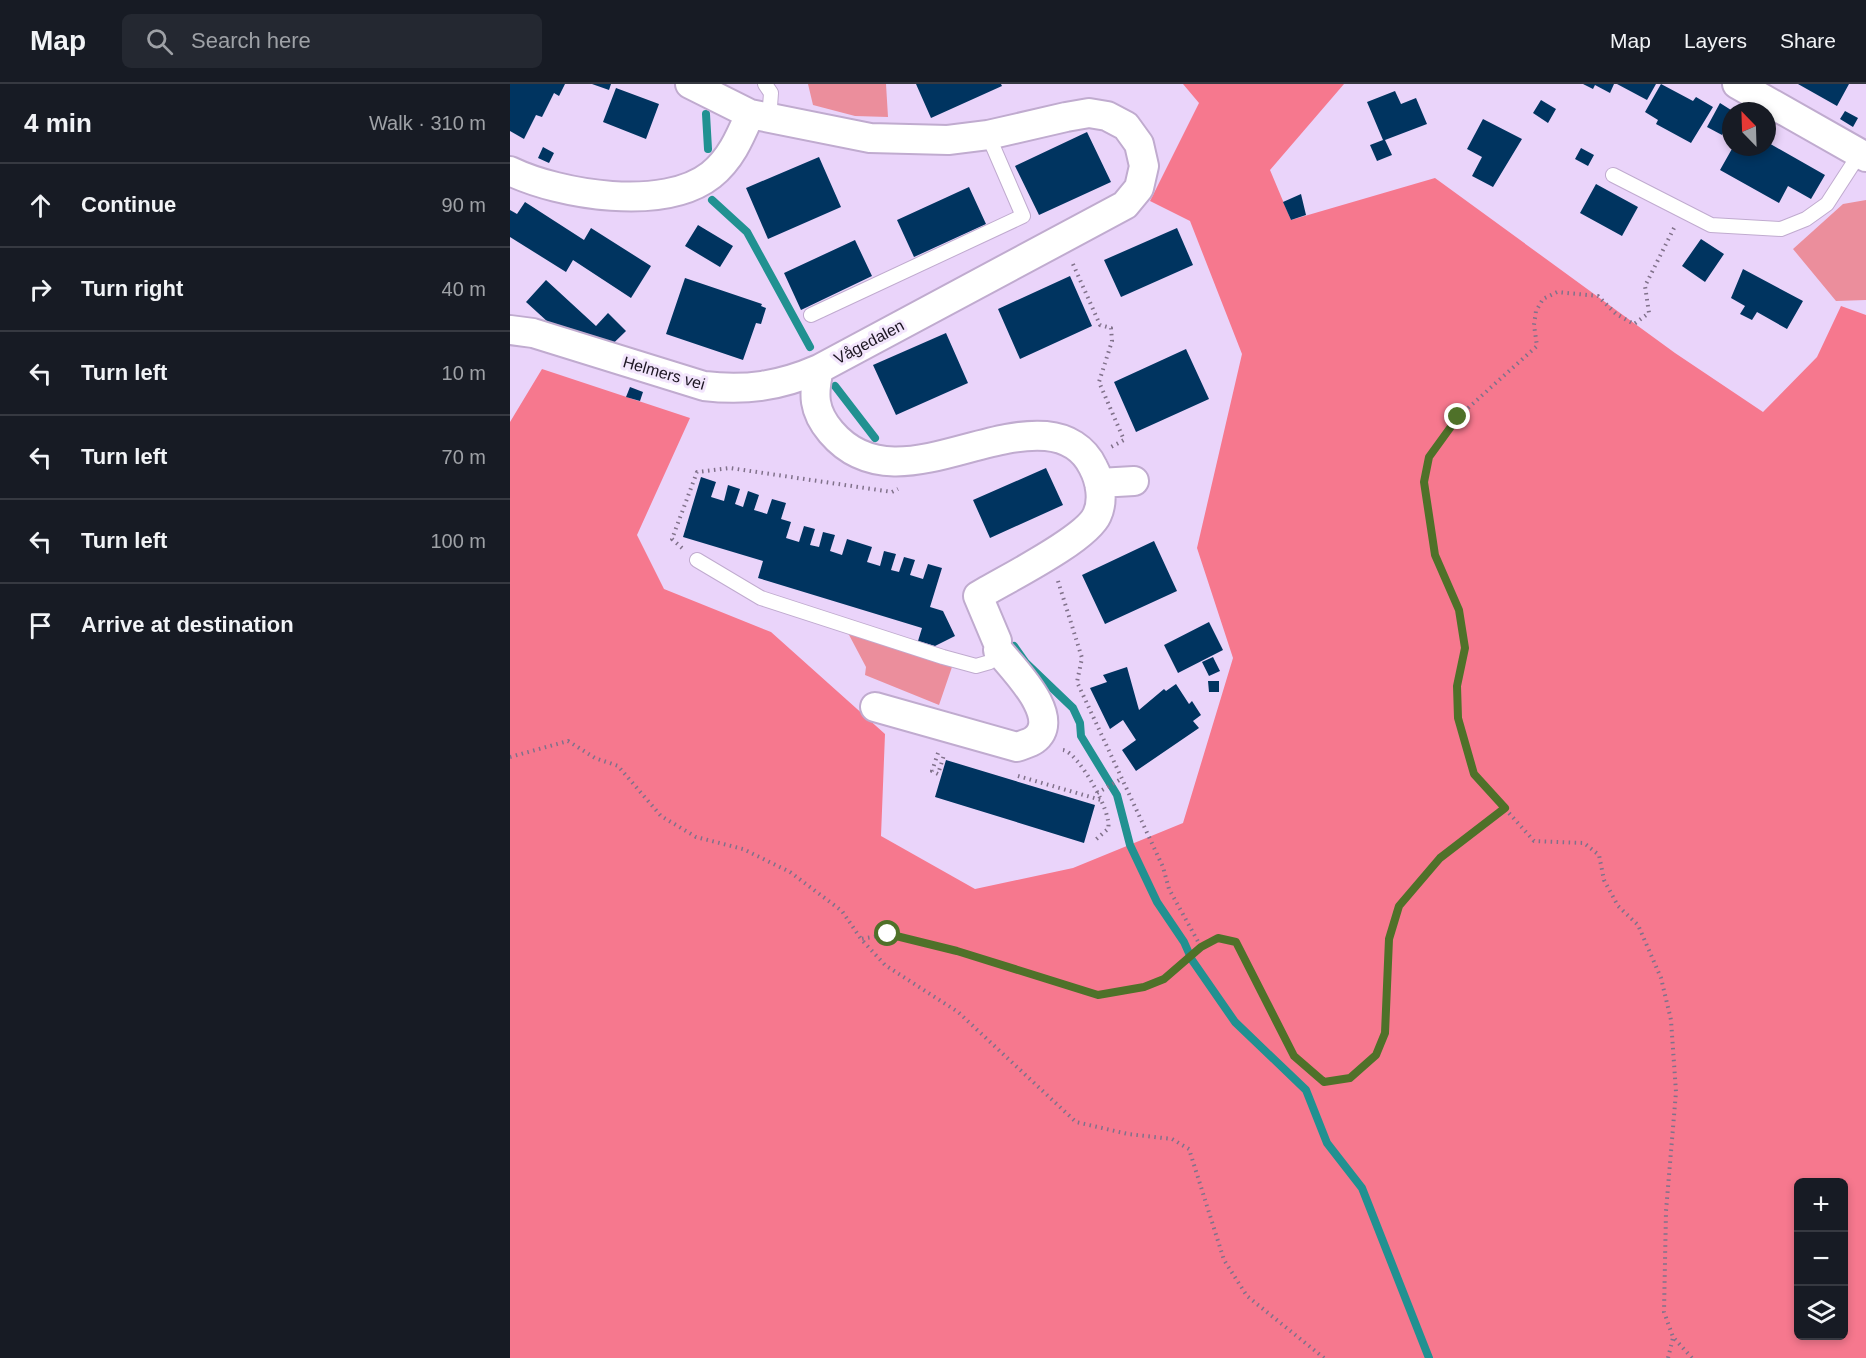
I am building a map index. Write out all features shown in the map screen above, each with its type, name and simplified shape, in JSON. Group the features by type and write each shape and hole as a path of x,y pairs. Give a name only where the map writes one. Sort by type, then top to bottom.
{"street":[{"name":"Vågedalen","path":"690,84 760,117 870,138 948,140 988,135 1089,113 1107,116 1125,126 1139,144 1144,166 1139,188 1125,205 819,369 814,388 814,404 823,423 838,441 862,455 886,462 923,460 1009,439 1044,436 1061,438 1075,444 1094,471"},
{"path":"1737,84 1863,155"},
{"path":"510,171 562,189 603,195 643,195 681,190 709,176 729,158 760,117"},
{"name":"Helmers vei","path":"510,330 533,333 704,386 730,389 763,388 789,382 819,369"},
{"path":"875,707 911,722 977,733 1017,747 1035,740 1045,726 1045,716 1036,699 997,646 978,596 1065,548 1086,529 1097,515 1101,498 1094,471 1134,481"}],"lane":[{"path":"760,117 771,93 765,84"},
{"path":"811,315 1023,216 988,135"},
{"path":"1613,175 1711,225 1781,229 1806,219 1827,204 1863,155"},
{"path":"698,560 760,598 943,657 976,666 990,662 997,646"}],"path":[{"path":"1685,211 1659,255 1645,286 1648,313 1634,324 1610,309 1598,296 1557,292 1543,299 1536,311 1534,325 1537,346 1458,417 1429,457 1424,482 1435,555 1459,610 1465,648 1457,686 1458,718 1474,774 1534,841 1584,843 1599,855 1604,879 1618,906 1638,925 1660,978 1671,1020 1676,1092 1666,1211 1664,1312 1673,1337 1692,1358"},
{"path":"1073,263 1100,325 1111,328 1112,341 1099,382 1124,440 1094,471"},
{"path":"698,560 672,539 697,472 730,468 892,492 912,481 923,460"},
{"path":"1060,588 1082,658 1077,682 1163,867 1170,889 1201,947"},
{"path":"510,757 568,741 594,758 618,766 661,816 696,837 743,849 790,872 842,911 861,939 885,965 958,1012 1076,1122 1128,1134 1172,1139 1189,1149 1224,1260 1247,1296 1324,1358"},
{"path":"1017,747 1020,755 1026,756 1062,750 1071,752 1107,810 1110,824 1104,834 1094,841"},
{"path":"1098,793 1121,779"},
{"path":"861,939 888,934 920,941 1098,995 1144,987 1164,979 1201,947 1218,938 1236,942 1294,1056 1324,1082 1350,1078 1376,1055 1385,1033 1389,939 1399,906 1440,858 1505,808"},
{"path":"1668,1358 1673,1337"}],"shaded area":[{"path":"808,84 886,84 888,117 855,116 813,105"},
{"path":"1183,84 1344,84 1270,170 1291,220 1435,178 1675,353 1763,412 1817,357 1841,306 1866,315 1866,1358 510,1358 510,422 542,369 690,418 637,535 664,589 771,632 885,734 881,836 975,889 1073,868 1183,823 1233,658 1197,548 1242,354 1190,221 1150,201 1199,103"},
{"path":"1866,200 1866,300 1836,301 1793,249 1843,204"},
{"path":"848,633 952,667 939,705 865,675 866,667"}],"building":[{"path":"510,84 565,84 559,96 554,93 542,117 536,115 524,139 510,131"},
{"path":"592,84 611,84 609,90"},
{"path":"916,84 1001,84 1002,86 931,118"},
{"path":"1583,84 1614,84 1610,93 1595,85 1593,89"},
{"path":"1617,84 1656,84 1647,100"},
{"path":"1661,84 1693,101 1696,97 1713,107 1691,143 1656,124 1658,120 1645,112"},
{"path":"1798,84 1849,84 1837,106"},
{"path":"616,88 659,104 646,139 603,122"},
{"path":"1395,91 1401,104 1416,98 1427,124 1385,140 1392,155 1377,161 1370,145 1383,140 1367,102"},
{"path":"1541,100 1556,109 1548,123 1533,113"},
{"path":"1720,103 1722,104 1722,135 1707,127"},
{"path":"1845,111 1858,118 1853,127 1840,119"},
{"path":"1483,119 1522,139 1493,187 1472,176 1482,157 1467,149"},
{"path":"1087,132 1111,182 1039,215 1015,166"},
{"path":"543,147 554,153 549,163 538,158"},
{"path":"1776,147 1825,175 1811,199 1788,186 1779,203 1720,170 1728,156 1776,156"},
{"path":"1581,148 1594,155 1588,166 1575,159"},
{"path":"819,157 841,207 768,239 746,188"},
{"path":"1596,184 1638,207 1622,236 1580,213"},
{"path":"969,187 986,224 914,257 897,220"},
{"path":"1301,194 1306,215 1291,220 1283,202"},
{"path":"525,202 584,240 591,228 651,266 631,298 573,260 566,272 510,237 510,210 517,214"},
{"path":"698,225 733,246 720,267 685,246"},
{"path":"1177,228 1193,265 1121,297 1104,260"},
{"path":"1701,239 1724,254 1705,282 1682,266"},
{"path":"855,240 872,276 801,310 784,273"},
{"path":"1743,269 1803,301 1787,329 1757,312 1752,320 1740,314 1745,306 1731,298"},
{"path":"1070,276 1092,326 1020,359 998,309"},
{"path":"685,278 762,304 761,306 766,308 761,324 756,323 743,360 666,334"},
{"path":"546,280 596,326 608,313 626,331 593,363 526,302"},
{"path":"946,333 968,383 896,415 873,365"},
{"path":"1186,349 1209,399 1136,432 1114,382"},
{"path":"630,387 643,392 640,401 626,397"},
{"path":"1046,468 1063,505 990,538 973,500"},
{"path":"701,477 716,482 711,497 724,501 728,485 740,489 735,504 743,507 748,491 759,495 754,510 767,514 772,499 786,503 781,519 791,522 786,538 799,542 804,526 815,529 810,545 819,547 823,532 835,535 830,551 842,555 847,539 872,547 867,562 880,566 884,551 896,554 891,570 899,572 904,557 915,560 910,575 923,579 928,564 942,568 930,607 943,611 955,636 935,646 918,641 922,628 758,578 763,561 683,537"},
{"path":"1154,541 1177,591 1105,624 1082,575"},
{"path":"1209,622 1223,650 1178,673 1164,645"},
{"path":"1213,657 1220,671 1209,676 1202,662"},
{"path":"1127,667 1139,710 1164,689 1166,691 1176,684 1189,704 1192,701 1201,715 1193,721 1199,728 1136,771 1122,750 1136,740 1123,720 1110,729 1090,688 1107,682 1103,675"},
{"path":"1208,681 1219,681 1219,692 1209,692"},
{"path":"946,760 1095,805 1084,843 935,797"}],"waterway":[{"path":"706,114 708,149"},
{"path":"712,200 747,232 810,347"},
{"path":"835,386 875,438"},
{"path":"1014,646 1026,663 1073,708 1080,723 1081,736 1117,795 1130,845 1157,902 1184,942 1192,960 1235,1022 1306,1090 1327,1143 1362,1188 1429,1358"}],"route":[{"path":"888,934 957,951 1098,995 1144,987 1164,979 1201,947 1218,938 1236,942 1294,1056 1324,1082 1350,1078 1376,1055 1385,1033 1389,939 1399,906 1440,858 1505,808 1474,774 1458,718 1457,686 1465,648 1459,610 1435,555 1424,482 1429,457 1458,417"}]}
